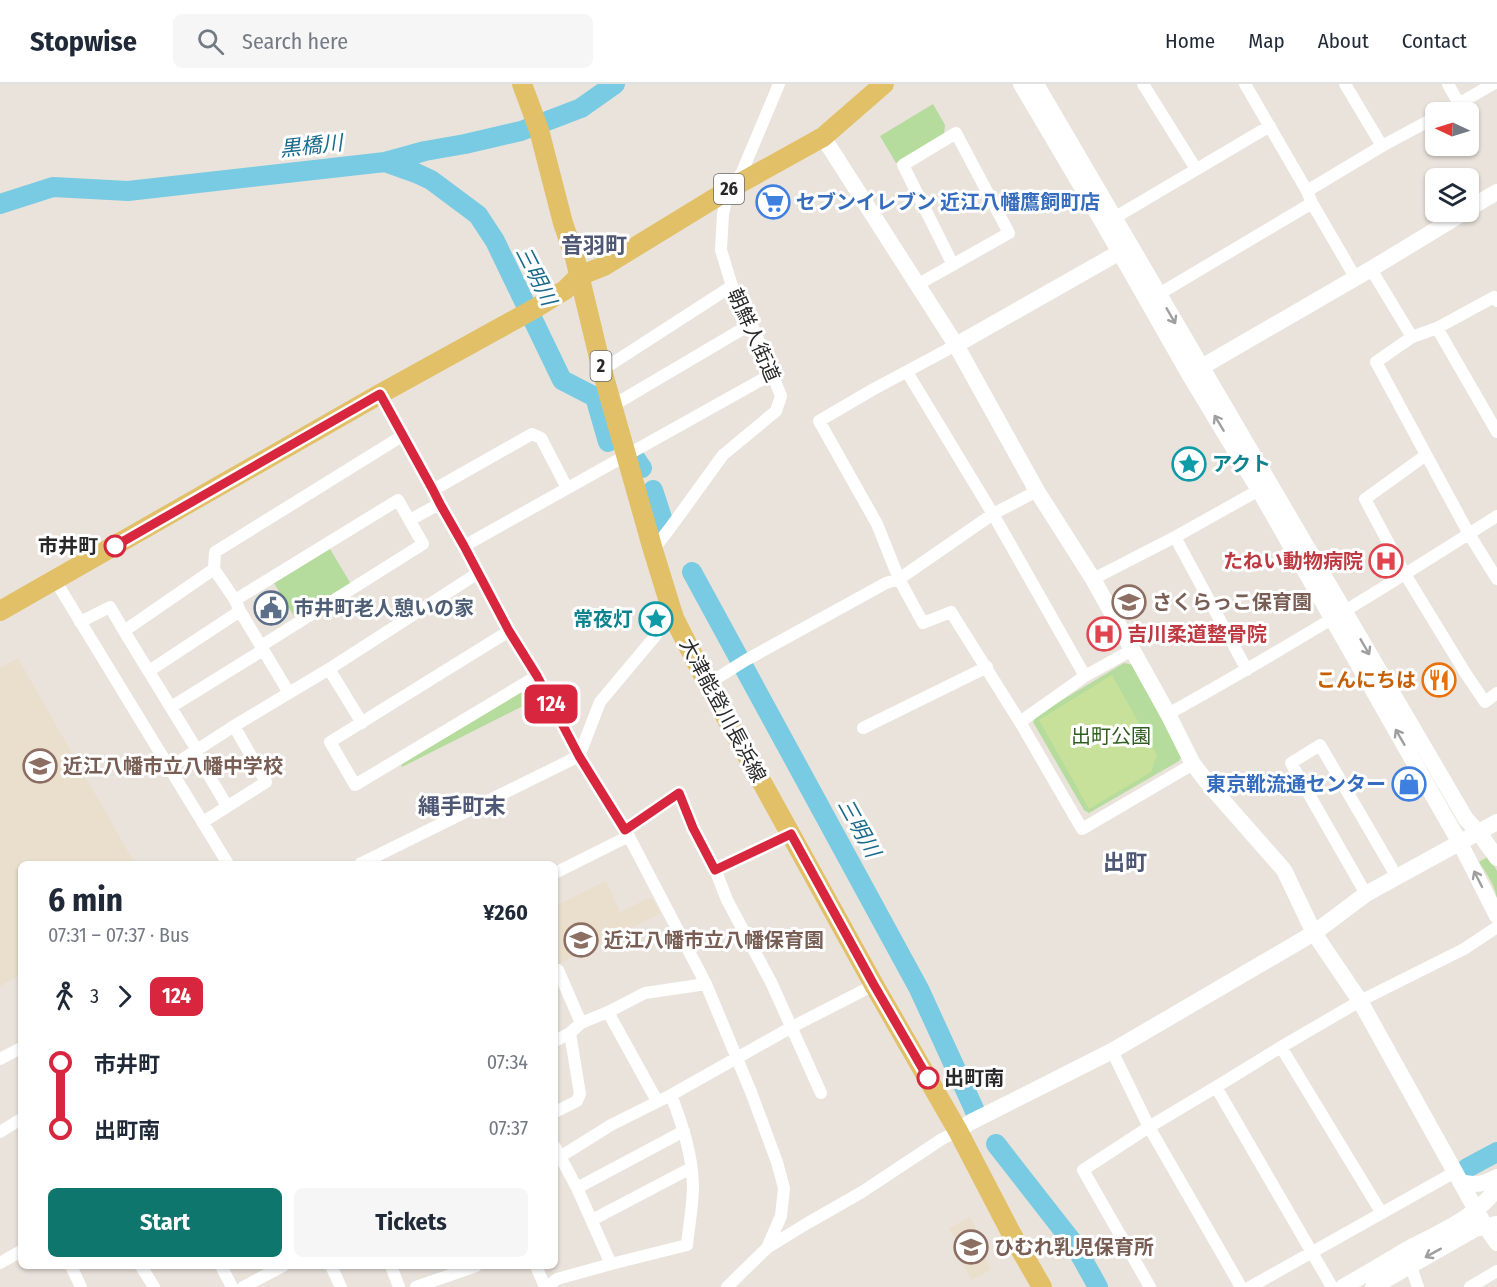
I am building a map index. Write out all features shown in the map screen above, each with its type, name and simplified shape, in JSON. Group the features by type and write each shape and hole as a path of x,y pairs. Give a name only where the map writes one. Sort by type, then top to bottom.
{"main road":[{"name":"大津能登川長浜線","path":"522,84 539,130 626,456 662,538 674,618 707,683 874,985 958,1131 1042,1287"},
{"name":"26","path":"0,611 380,394 527,313 565,290 579,276 604,266 733,187 823,136 879,89"}],"street":[{"name":"朝鮮人街道","path":"662,538 723,455 776,411 781,396 751,324 732,286 722,250 723,214 726,200 742,172 779,84"},
{"path":"1143,84 1196,169"},
{"path":"1245,84 1355,277"},
{"path":"1345,84 1382,146"},
{"path":"1448,84 1458,102"},
{"path":"1462,102 1493,84"},
{"path":"1027,85 1114,218 1125,249 1159,294 1195,370 1259,490 1466,819 1497,858"},
{"path":"1027,85 1338,615 1497,916"},
{"path":"1159,294 1309,197 1382,146 1425,123"},
{"path":"1114,218 1270,126"},
{"path":"917,285 953,265 1009,233 956,133 903,165 953,265"},
{"path":"823,136 956,345 1037,491 1093,579 1193,764 1284,870 1314,933 1360,1001 1476,1209 1491,1225 1497,1243"},
{"path":"1479,203 1497,192"},
{"path":"1195,370 1449,222"},
{"path":"1125,249 819,421 877,524 899,579 923,623 951,612 987,667 1082,829 1193,764"},
{"path":"1371,269 1412,337"},
{"path":"602,370 732,286"},
{"path":"1497,301 1494,297 1437,328 1412,337 1376,362 1469,534 1497,579"},
{"path":"612,406 751,324"},
{"path":"1437,328 1497,432"},
{"path":"907,372 993,514 1085,676"},
{"path":"464,546 772,374"},
{"path":"380,394 579,756 627,833 706,984 766,1132 784,1188 781,1216 767,1248"},
{"path":"433,490 532,434 541,438 567,488"},
{"path":"289,693 214,569 215,552 402,436"},
{"path":"1426,455 1365,499 1406,574 1485,702 1497,693"},
{"path":"1093,579 1259,490"},
{"path":"707,683 899,579 993,514 1037,491"},
{"path":"149,670 238,606 398,500 423,544 171,707"},
{"path":"410,520 440,504"},
{"path":"1168,714 1247,670 1497,516"},
{"path":"1175,537 1247,670"},
{"path":"124,631 214,569"},
{"path":"169,768 478,573"},
{"path":"55,580 226,861"},
{"path":"80,622 110,606 227,806"},
{"path":"366,861 579,756 600,702 667,622 674,618"},
{"path":"509,631 330,742 355,785 537,676"},
{"path":"1020,722 1085,676 1132,650"},
{"path":"863,728 987,667"},
{"path":"329,669 362,723"},
{"path":"203,822 266,782 234,726"},
{"path":"1366,894 1292,763 1320,744 1397,877"},
{"path":"558,871 627,833 679,793 727,900 771,982 821,1093"},
{"path":"727,1287 767,1248 862,1192 942,1139 1112,1051 1314,933 1366,894 1497,822"},
{"path":"715,870 791,834"},
{"path":"1150,1287 1083,1170 1281,1047 1360,1001 1464,949 1497,927"},
{"path":"558,970 581,1023"},
{"path":"558,1039 581,1023 645,993 706,984"},
{"path":"558,1154 874,985"},
{"path":"608,1012 657,1101"},
{"path":"558,1110 577,1101 580,1094 570,1033"},
{"path":"1281,1047 1381,1212"},
{"path":"0,1059 18,1050"},
{"path":"1112,1051 1149,1127 1241,1287"},
{"path":"1216,1087 1332,1287"},
{"path":"537,1269 546,1287 557,1279 687,1245 693,1186 692,1168 684,1131 670,1095"},
{"path":"0,1132 18,1121"},
{"path":"577,1188 684,1131"},
{"path":"558,1157 577,1188 611,1264"},
{"path":"592,1220 692,1168"},
{"path":"1458,1177 1473,1185 1486,1183 1497,1177"},
{"path":"1250,1287 1381,1212 1458,1177"},
{"path":"1373,1287 1408,1258 1476,1209 1497,1188"},
{"path":"1343,1287 1491,1225"},
{"path":"0,1263 18,1253"},
{"path":"1408,1258 1419,1287"},
{"path":"72,1269 81,1287"},
{"path":"143,1269 154,1287"},
{"path":"223,1269 232,1287"},
{"path":"243,1287 276,1269"},
{"path":"332,1269 341,1287"},
{"path":"392,1269 399,1287"},
{"path":"416,1287 467,1269"},
{"path":"1470,1287 1497,1271"}],"shaded area":[{"name":"近江八幡市立八幡中学校","path":"18,658 133,861 18,861 18,977 0,986 0,668"},
{"name":"近江八幡市立八幡保育園","path":"606,881 620,912 651,897 661,913 558,964 558,905"},
{"name":"ひむれ乳児保育所","path":"970,1217 985,1246 980,1248 991,1270 971,1280 957,1251 960,1249 949,1228"}],"green space":[{"path":"933,104 945,125 944,134 896,163 880,136"},
{"path":"330,549 351,584 295,618 274,583"},
{"name":"出町公園","path":"1124,663 1135,665 1184,752 1179,761 1089,813 1084,810 1033,722 1037,715"},
{"name":"出町公園","path":"1112,675 1157,755 1151,772 1089,809 1039,720"},
{"path":"529,686 534,687 539,698 402,767 401,765"},
{"path":"1489,856 1497,871 1497,900 1493,885 1479,862"}],"waterway":[{"name":"黒橋川","path":"0,204 53,187 128,191 385,162 425,151 521,131 581,108 615,84"},
{"name":"三明川","path":"385,162 431,180 478,215 495,241 562,380 595,397 608,442"},
{"name":"三明川","path":"635,458 642,468"},
{"name":"三明川","path":"653,490 665,527"},
{"name":"三明川","path":"692,572 919,989 975,1111"},
{"name":"三明川","path":"996,1144 1074,1244 1098,1287"},
{"name":"三明川","path":"1467,1168 1497,1152"}],"bus line":[{"name":"124","path":"115,546 380,394 579,756 625,830 679,793 693,828 715,870 791,834 928,1078"}],"place":[{"name":"セブンイレブン 近江八幡鷹飼町店","path":"773,202"},
{"name":"アクト","path":"1189,464"},
{"name":"市井町","path":"115,546"},
{"name":"たねい動物病院","path":"1386,561"},
{"name":"さくらっこ保育園","path":"1129,602"},
{"name":"市井町老人憩いの家","path":"271,608"},
{"name":"常夜灯","path":"656,619"},
{"name":"吉川柔道整骨院","path":"1104,634"},
{"name":"こんにちは","path":"1439,680"},
{"name":"近江八幡市立八幡中学校","path":"40,766"},
{"name":"東京靴流通センター","path":"1409,784"},
{"name":"近江八幡市立八幡保育園","path":"581,940"},
{"name":"出町南","path":"928,1078"},
{"name":"ひむれ乳児保育所","path":"971,1247"}],"district":[{"name":"音羽町","path":"594,245"},
{"name":"縄手町末","path":"462,806"},
{"name":"出町","path":"1125,862"}]}
